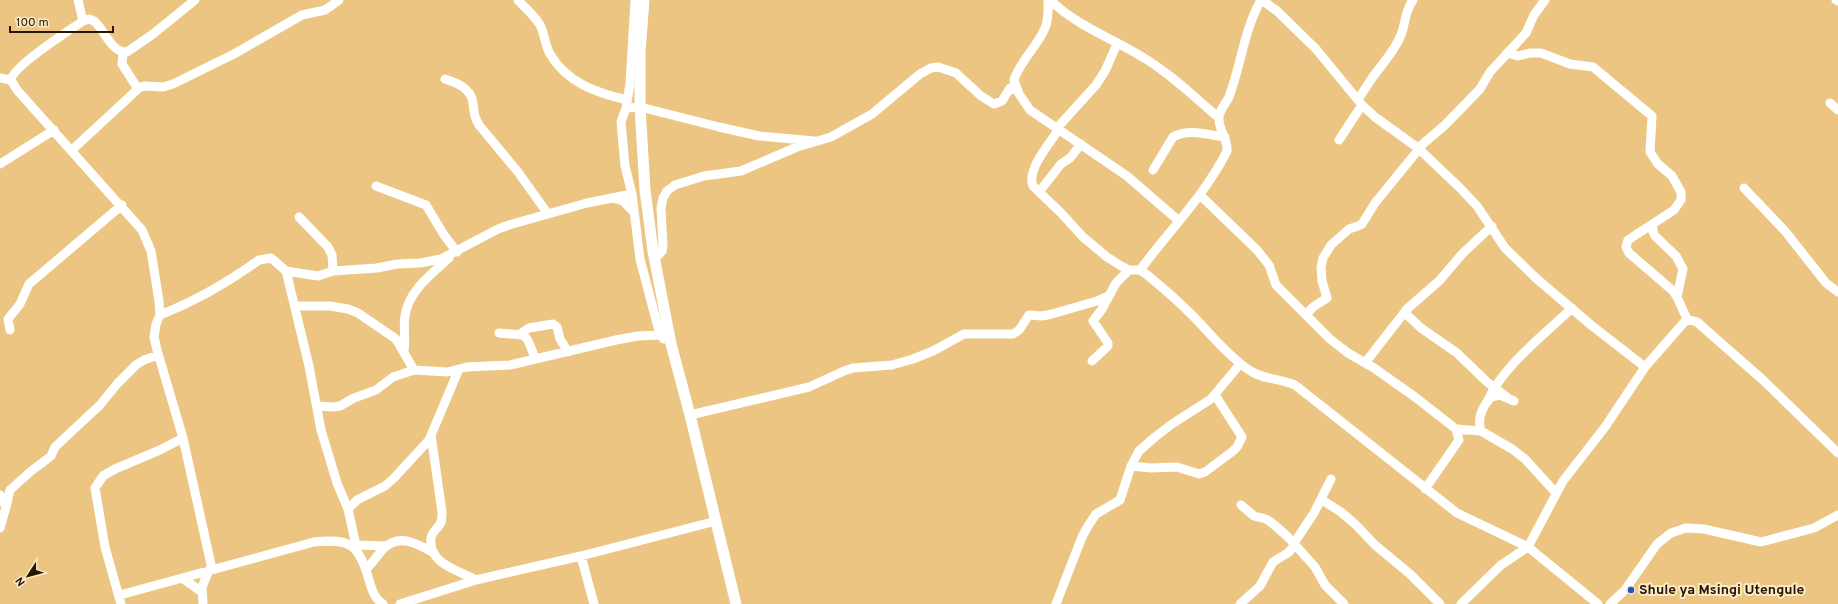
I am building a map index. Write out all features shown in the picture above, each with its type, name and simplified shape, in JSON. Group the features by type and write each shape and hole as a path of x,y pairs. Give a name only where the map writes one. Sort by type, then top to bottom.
{"main road":[{"path":"644,0 640,52 640,107 645,190 655,259 671,344 690,415 736,604"}],"street":[{"path":"78,0 83,21"},
{"path":"72,150 138,89 145,86 162,88 173,84 234,54 302,14 325,10 339,0"},
{"path":"518,0 540,26 550,55 568,76 596,92 627,104 719,128 760,136 818,141"},
{"path":"635,0 630,84 627,104 621,122 624,166 632,194 645,284 660,335 671,344"},
{"path":"1049,0 1081,24 1144,57 1167,73 1218,117"},
{"path":"1049,0 1048,17 1045,28 1015,76 1014,84 1017,90 1030,110 1127,176 1179,221"},
{"path":"1140,270 1200,195 1227,151 1225,137 1220,128 1218,117 1232,89 1247,33 1262,0 1277,10 1316,49 1360,102 1375,117 1418,149 1460,188 1477,206 1509,252 1537,279 1591,325 1645,367"},
{"path":"1339,140 1360,102 1394,49 1401,34 1407,10 1413,0"},
{"path":"1306,314 1313,307 1327,298 1322,281 1321,267 1322,258 1331,245 1349,229 1362,224 1374,203 1418,149 1445,125 1480,89 1486,77 1526,33 1534,15 1546,0"},
{"path":"11,80 14,73 26,63 83,21 89,19 94,21 113,46 123,52 127,52 137,46 191,1"},
{"path":"1117,44 1105,72 1096,85 1058,129 1034,167 1031,182 1039,192 1083,237 1107,257 1129,270 1140,270 1157,282 1240,364 1255,374 1274,380 1289,382 1295,385 1457,513 1528,548 1598,604"},
{"path":"123,52 122,64 138,89"},
{"path":"1507,53 1518,56 1530,53 1541,53 1570,64 1593,67 1650,113 1653,122 1650,152 1658,164 1672,176 1682,196 1674,210 1628,240 1626,247 1629,253 1672,290 1677,297 1686,319"},
{"path":"655,259 662,251 663,246 661,208 663,198 667,191 675,185 704,176 745,170 786,152 831,137 880,109 892,96 920,74 931,68 938,67 956,73 981,96 994,104 1002,101 1010,88 1017,90"},
{"path":"0,78 11,80 17,90 122,205 142,230 148,242 157,284 160,315 156,324 154,338 183,438 210,570 202,592 203,604"},
{"path":"445,79 460,84 466,89 472,99 474,116 479,124 518,172 548,214"},
{"path":"1830,103 1838,110"},
{"path":"0,164 54,130"},
{"path":"1153,170 1173,137 1178,134 1193,132 1225,137"},
{"path":"1039,192 1061,164 1070,158 1081,144"},
{"path":"376,186 426,205 456,252"},
{"path":"1744,188 1785,232 1826,283 1838,292"},
{"path":"160,315 187,305 219,288 259,260 271,258 286,271 318,276 333,271 377,268 397,264 430,261 456,252 498,229 587,203 632,194"},
{"path":"1200,195 1257,250 1269,265 1276,285 1330,339 1348,353 1415,397 1456,429 1481,431 1512,450 1524,459 1556,493"},
{"path":"613,198 623,201 634,212"},
{"path":"10,330 8,319 20,304 30,284 122,205"},
{"path":"299,217 328,247 332,255 333,271"},
{"path":"1653,224 1653,232 1655,236 1676,256 1683,269 1679,281 1677,297"},
{"path":"1365,363 1405,313 1419,298 1439,281 1463,253 1492,226"},
{"path":"414,370 407,361 404,351 404,320 408,305 418,288 456,252"},
{"path":"1092,361 1108,346 1108,341 1093,321 1122,276 1129,270"},
{"path":"286,271 295,306 321,430 337,483 348,509 356,547 366,570 373,595 382,604"},
{"path":"690,415 809,387 853,368 892,365 913,359 933,351 964,334 1013,334 1019,330 1029,315 1052,314 1097,301 1108,296"},
{"path":"295,306 330,306 348,309 358,313 396,339 404,351"},
{"path":"1481,431 1479,421 1482,411 1495,388 1512,366 1572,308"},
{"path":"1405,313 1421,328 1457,353 1495,388 1511,399 1495,396 1488,400"},
{"path":"1461,604 1501,565 1528,548 1556,493 1575,464 1614,414 1645,367 1686,319"},
{"path":"1686,319 1697,322 1703,327 1764,381 1838,453"},
{"path":"520,334 530,328 553,324 557,327 560,340 568,352"},
{"path":"499,333 520,334 527,338 536,359"},
{"path":"317,406 340,406 354,398 376,390 393,377 414,370 448,372 467,367 510,365 630,337 660,335"},
{"path":"0,528 10,490 51,456 55,447 100,405 117,384 136,365 144,360 158,355"},
{"path":"1056,604 1082,536 1096,514 1120,500 1131,466 1139,451 1155,437 1187,414 1203,405 1215,395 1240,364"},
{"path":"348,509 357,500 385,486 429,440 459,369"},
{"path":"1131,466 1151,468 1177,467 1199,474 1205,472 1237,447 1242,437 1215,395"},
{"path":"1425,488 1459,440 1456,429"},
{"path":"431,435 442,512 441,523 431,538 434,553"},
{"path":"183,438 160,450 115,469 103,476 95,488 105,547 120,600 182,578 210,570 314,542 338,540 356,547 386,546 397,541 409,540 434,553 448,567 476,580"},
{"path":"1240,604 1260,586 1273,562 1289,552 1322,500 1332,479"},
{"path":"0,494 6,507"},
{"path":"1322,500 1341,512 1356,525 1375,545 1410,574 1440,604"},
{"path":"1241,505 1254,516 1266,519 1272,523 1294,544 1315,567 1325,585 1344,604"},
{"path":"1610,604 1625,590 1657,544 1671,533 1686,528 1704,529 1761,542 1814,528 1838,515"},
{"path":"400,604 476,580 581,556 716,521"},
{"path":"366,570 386,546"},
{"path":"581,556 594,604"},
{"path":"182,578 202,592"}],"place":[{"name":"Shule ya Msingi Utengule","path":"1631,590"}]}
